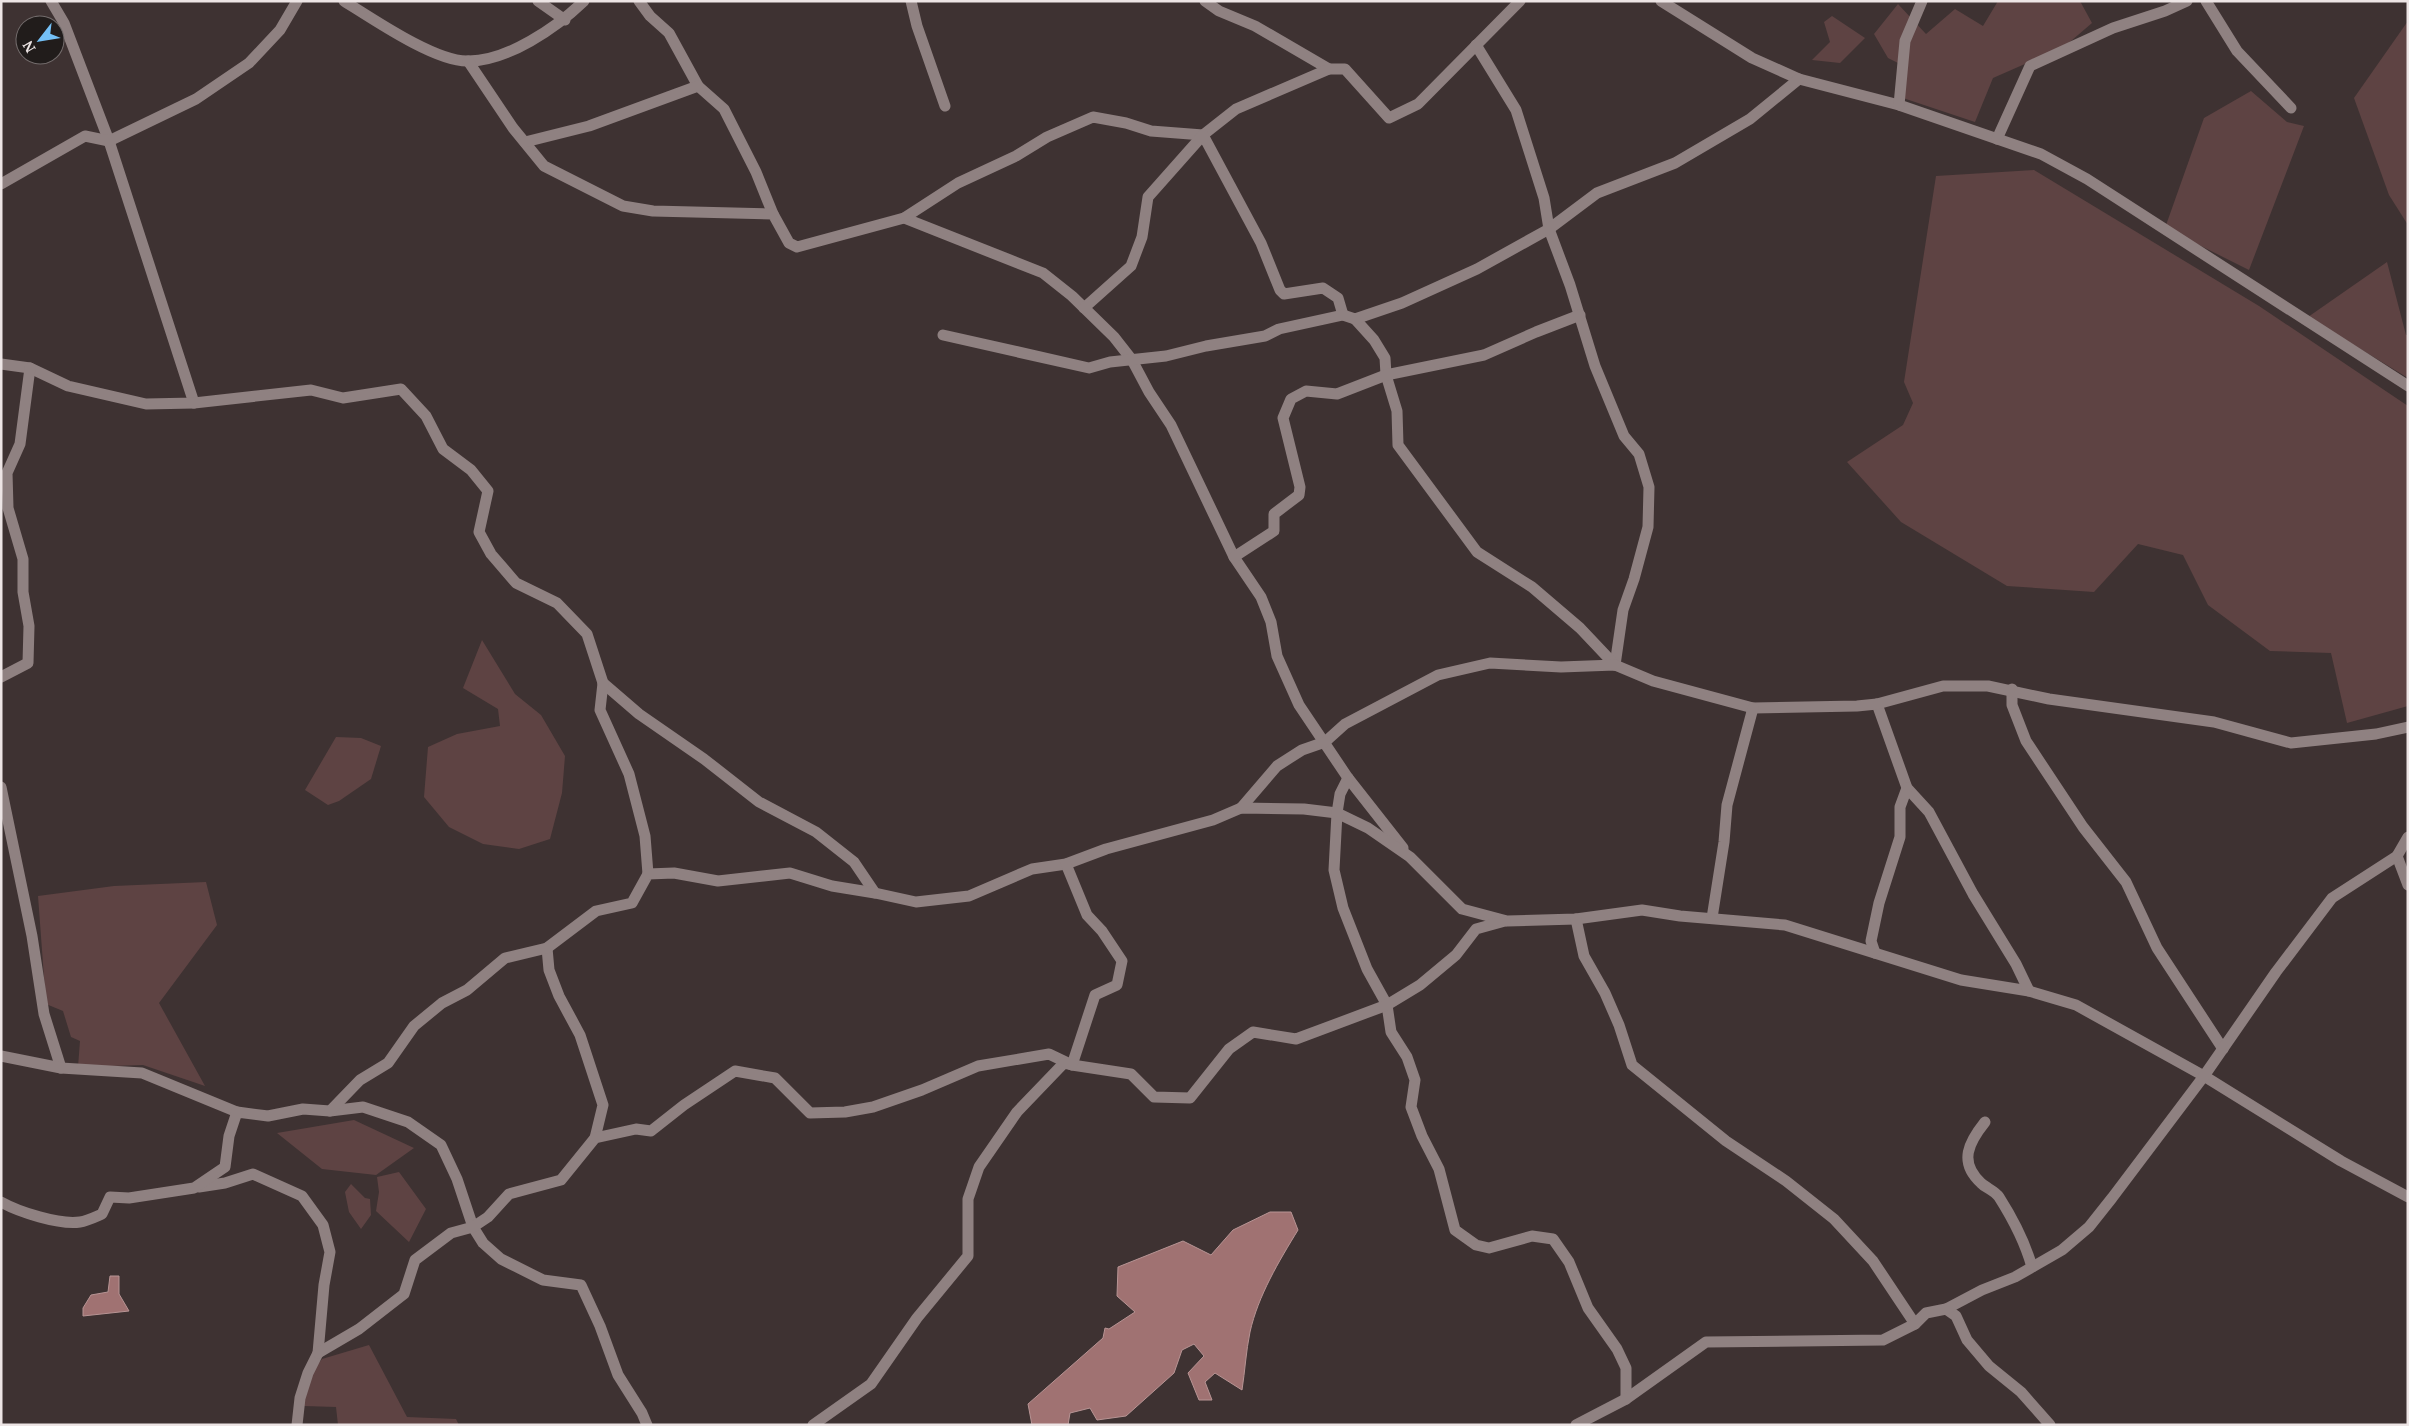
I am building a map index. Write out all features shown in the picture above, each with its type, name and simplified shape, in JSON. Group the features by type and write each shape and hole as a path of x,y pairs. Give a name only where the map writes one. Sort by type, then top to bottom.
{"street":[{"path":"51,1 64,23 110,141 194,402"},
{"path":"1,184 85,136 110,141 196,99 249,63 280,30 297,1"},
{"path":"344,1 375,21 442,56 468,61 500,55 536,38 565,20 584,1"},
{"path":"538,1 565,20"},
{"path":"639,1 650,16 669,33 698,86 724,109 756,172 773,214 789,243 797,247 904,218 958,183 1016,156 1047,137 1093,117 1126,123 1151,131 1203,135"},
{"path":"911,1 917,26 945,106"},
{"path":"1205,1 1219,11 1255,26 1329,69"},
{"path":"1084,308 1131,266 1142,237 1148,197 1203,135 1236,109 1329,69 1345,69 1389,118 1418,104 1520,1"},
{"path":"1661,1 1752,58 1799,79 1899,105 2041,154 2087,180 2408,386"},
{"path":"1899,105 1904,41 1922,1"},
{"path":"1997,139 2030,66 2113,28 2165,11 2187,1"},
{"path":"2206,1 2237,51 2291,108"},
{"path":"1476,45 1516,110 1544,198 1549,229 1599,375 1624,436 1639,454 1649,487 1648,527 1634,579 1622,610 1616,665"},
{"path":"468,61 544,166 623,206 653,211 773,214"},
{"path":"1355,319 1402,303 1477,270 1549,229 1597,193 1675,163 1750,119 1799,79"},
{"path":"525,142 589,126 698,86"},
{"path":"1203,135 1261,243 1280,290 1284,294 1323,288 1338,298 1343,315"},
{"path":"904,218 1042,273 1084,308 1114,337 1132,360 1149,392 1171,425 1234,557 1261,596 1271,622 1276,656 1299,705 1348,778 1410,857 1462,909 1507,921"},
{"path":"943,335 1089,368 1110,362 1166,356 1206,346 1265,336 1279,329 1343,315 1355,319 1374,340 1385,358 1386,375 1397,410 1398,445 1477,552 1532,587 1580,628 1616,665 1654,681 1753,708 1828,708 1877,704 1943,686 1988,686 2012,689 2049,699 2214,722 2291,743 2376,734 2408,727"},
{"path":"1234,557 1274,531 1274,514 1299,495 1300,487 1283,418 1291,399 1306,391 1337,394 1386,375 1484,356 1536,332 1580,315"},
{"path":"1,364 30,368 68,386 146,404 194,402 311,390 343,398 401,389 426,416 443,449 470,470 488,491 479,532 491,554 516,583 558,603 587,634 603,683 600,710 629,774 646,836 648,874 632,903 596,911 548,948 505,958 467,990 442,1003 414,1026 388,1063 360,1080 330,1111"},
{"path":"1,677 28,663 29,626 23,592 23,559 8,508 7,473 20,444 30,368"},
{"path":"1241,808 1277,766 1302,750 1325,742 1345,724 1438,675 1490,663 1561,667 1616,665"},
{"path":"603,683 639,714 704,759 759,802 816,832 854,862 875,893"},
{"path":"2012,689 2012,705 2026,741 2083,827 2126,882 2157,948 2223,1050"},
{"path":"1877,704 1907,788 1928,812 1973,894 2016,964 2029,991"},
{"path":"1712,918 1724,842 1727,805 1753,708"},
{"path":"1348,778 1340,794 1337,813 1334,870 1343,908 1367,969 1387,1005 1390,1032 1407,1057 1415,1080 1411,1107 1422,1136 1439,1169 1455,1230 1476,1246 1489,1248 1532,1236 1554,1239 1569,1262 1588,1308 1617,1349 1626,1368 1626,1400"},
{"path":"1,787 32,936 44,1014 61,1068"},
{"path":"1875,953 1871,941 1879,903 1900,837 1900,807 1907,788"},
{"path":"648,874 674,873 718,881 790,873 832,886 916,902 969,896 1032,869 1066,864 1106,849 1213,820 1241,808 1304,809 1337,813 1368,828 1410,857"},
{"path":"1576,1425 1626,1400 1706,1342 1883,1340 1915,1324 1926,1313 1946,1309 2032,1267 2062,1250 2089,1227 2204,1076 2276,972 2332,898 2397,856 2408,837"},
{"path":"2397,856 2408,885"},
{"path":"1066,864 1087,915 1102,931 1122,961 1117,985 1095,995 1072,1065"},
{"path":"813,1425 871,1384 917,1318 968,1256 968,1199 979,1167 1017,1112 1064,1063 1131,1074 1154,1097 1190,1098 1229,1049 1253,1032 1296,1039 1387,1005 1420,985 1456,955 1476,929 1507,921 1576,919 1642,910 1785,925 1961,980 2029,991 2076,1005 2204,1076 2341,1161 2408,1197"},
{"path":"1576,919 1584,956 1605,993 1619,1025 1632,1065 1726,1141 1786,1181 1834,1219 1873,1261 1915,1324"},
{"path":"318,1353 359,1329 404,1294 415,1260 451,1234 473,1227 488,1216 509,1194 561,1180 596,1138 603,1105 580,1035 559,996 549,970 548,948"},
{"path":"596,1138 636,1129 651,1131 684,1105 735,1071 775,1078 810,1112 844,1112 873,1107 922,1090 978,1066 1049,1054 1072,1065"},
{"path":"1,1056 61,1068 142,1073 237,1112 268,1116 303,1109 330,1111 363,1107 408,1122 441,1145 457,1179 473,1227 483,1243 501,1259 543,1280 581,1285 600,1326 618,1375 642,1413 647,1425"},
{"path":"194,1188 224,1167 229,1136 237,1112"},
{"path":"1985,1122 1970,1140 1967,1161 1979,1182 1998,1195 2026,1244 2032,1267"},
{"path":"1,1202 14,1210 68,1223 81,1222 102,1214 110,1197 129,1198 194,1188 225,1183 254,1174 302,1196 323,1225 330,1252 324,1286 318,1353 308,1373 300,1398 297,1425"},
{"path":"1946,1309 1956,1316 1967,1340 1989,1366 2021,1392 2050,1425"}],"shaded area":[{"path":"1998,1 2080,1 2092,23 2064,47 1993,78 1975,122 1897,96 1898,63 1888,58 1874,34 1898,4 1926,34 1955,9 1983,26"},
{"path":"1832,16 1865,38 1840,63 1812,60 1830,42 1824,22"},
{"path":"2408,21 2408,225 2389,195 2354,98"},
{"path":"2251,91 2287,122 2304,126 2249,270 2165,228 2204,118"},
{"path":"2034,170 2259,306 2408,406 2408,706 2347,723 2331,653 2270,651 2208,605 2183,555 2138,544 2094,592 2007,586 1901,522 1847,462 1903,425 1913,403 1904,382 1936,176"},
{"path":"2387,262 2406,335 2408,335 2408,378 2308,317"},
{"path":"482,640 515,694 541,715 565,756 562,793 550,839 519,849 483,844 449,827 424,797 428,747 457,734 500,726 498,709 463,688"},
{"path":"336,737 361,738 381,746 371,779 339,801 328,805 305,790"},
{"path":"206,882 217,925 159,1003 205,1086 143,1065 78,1067 80,1041 71,1037 63,1011 46,1004 38,896 114,886"},
{"path":"354,1120 414,1148 376,1175 322,1169 277,1133"},
{"path":"399,1172 426,1209 409,1242 376,1211 379,1192 377,1177"},
{"path":"351,1184 365,1198 370,1199 371,1215 361,1229 349,1212 345,1192"},
{"path":"1270,1212 1291,1212 1298,1230 1277,1266 1258,1305 1247,1346 1242,1390 1215,1373 1205,1382 1212,1400 1199,1400 1188,1373 1204,1356 1194,1344 1182,1350 1174,1373 1126,1416 1097,1420 1090,1408 1070,1413 1068,1425 1032,1425 1028,1404 1103,1338 1105,1328 1109,1329 1135,1312 1117,1296 1118,1267 1183,1241 1211,1255 1233,1230"},
{"path":"110,1276 119,1276 119,1294 129,1311 83,1316 83,1308 91,1295 108,1292"},
{"path":"369,1345 407,1417 456,1419 459,1425 338,1425 336,1407 304,1406 304,1382 322,1359"}]}
